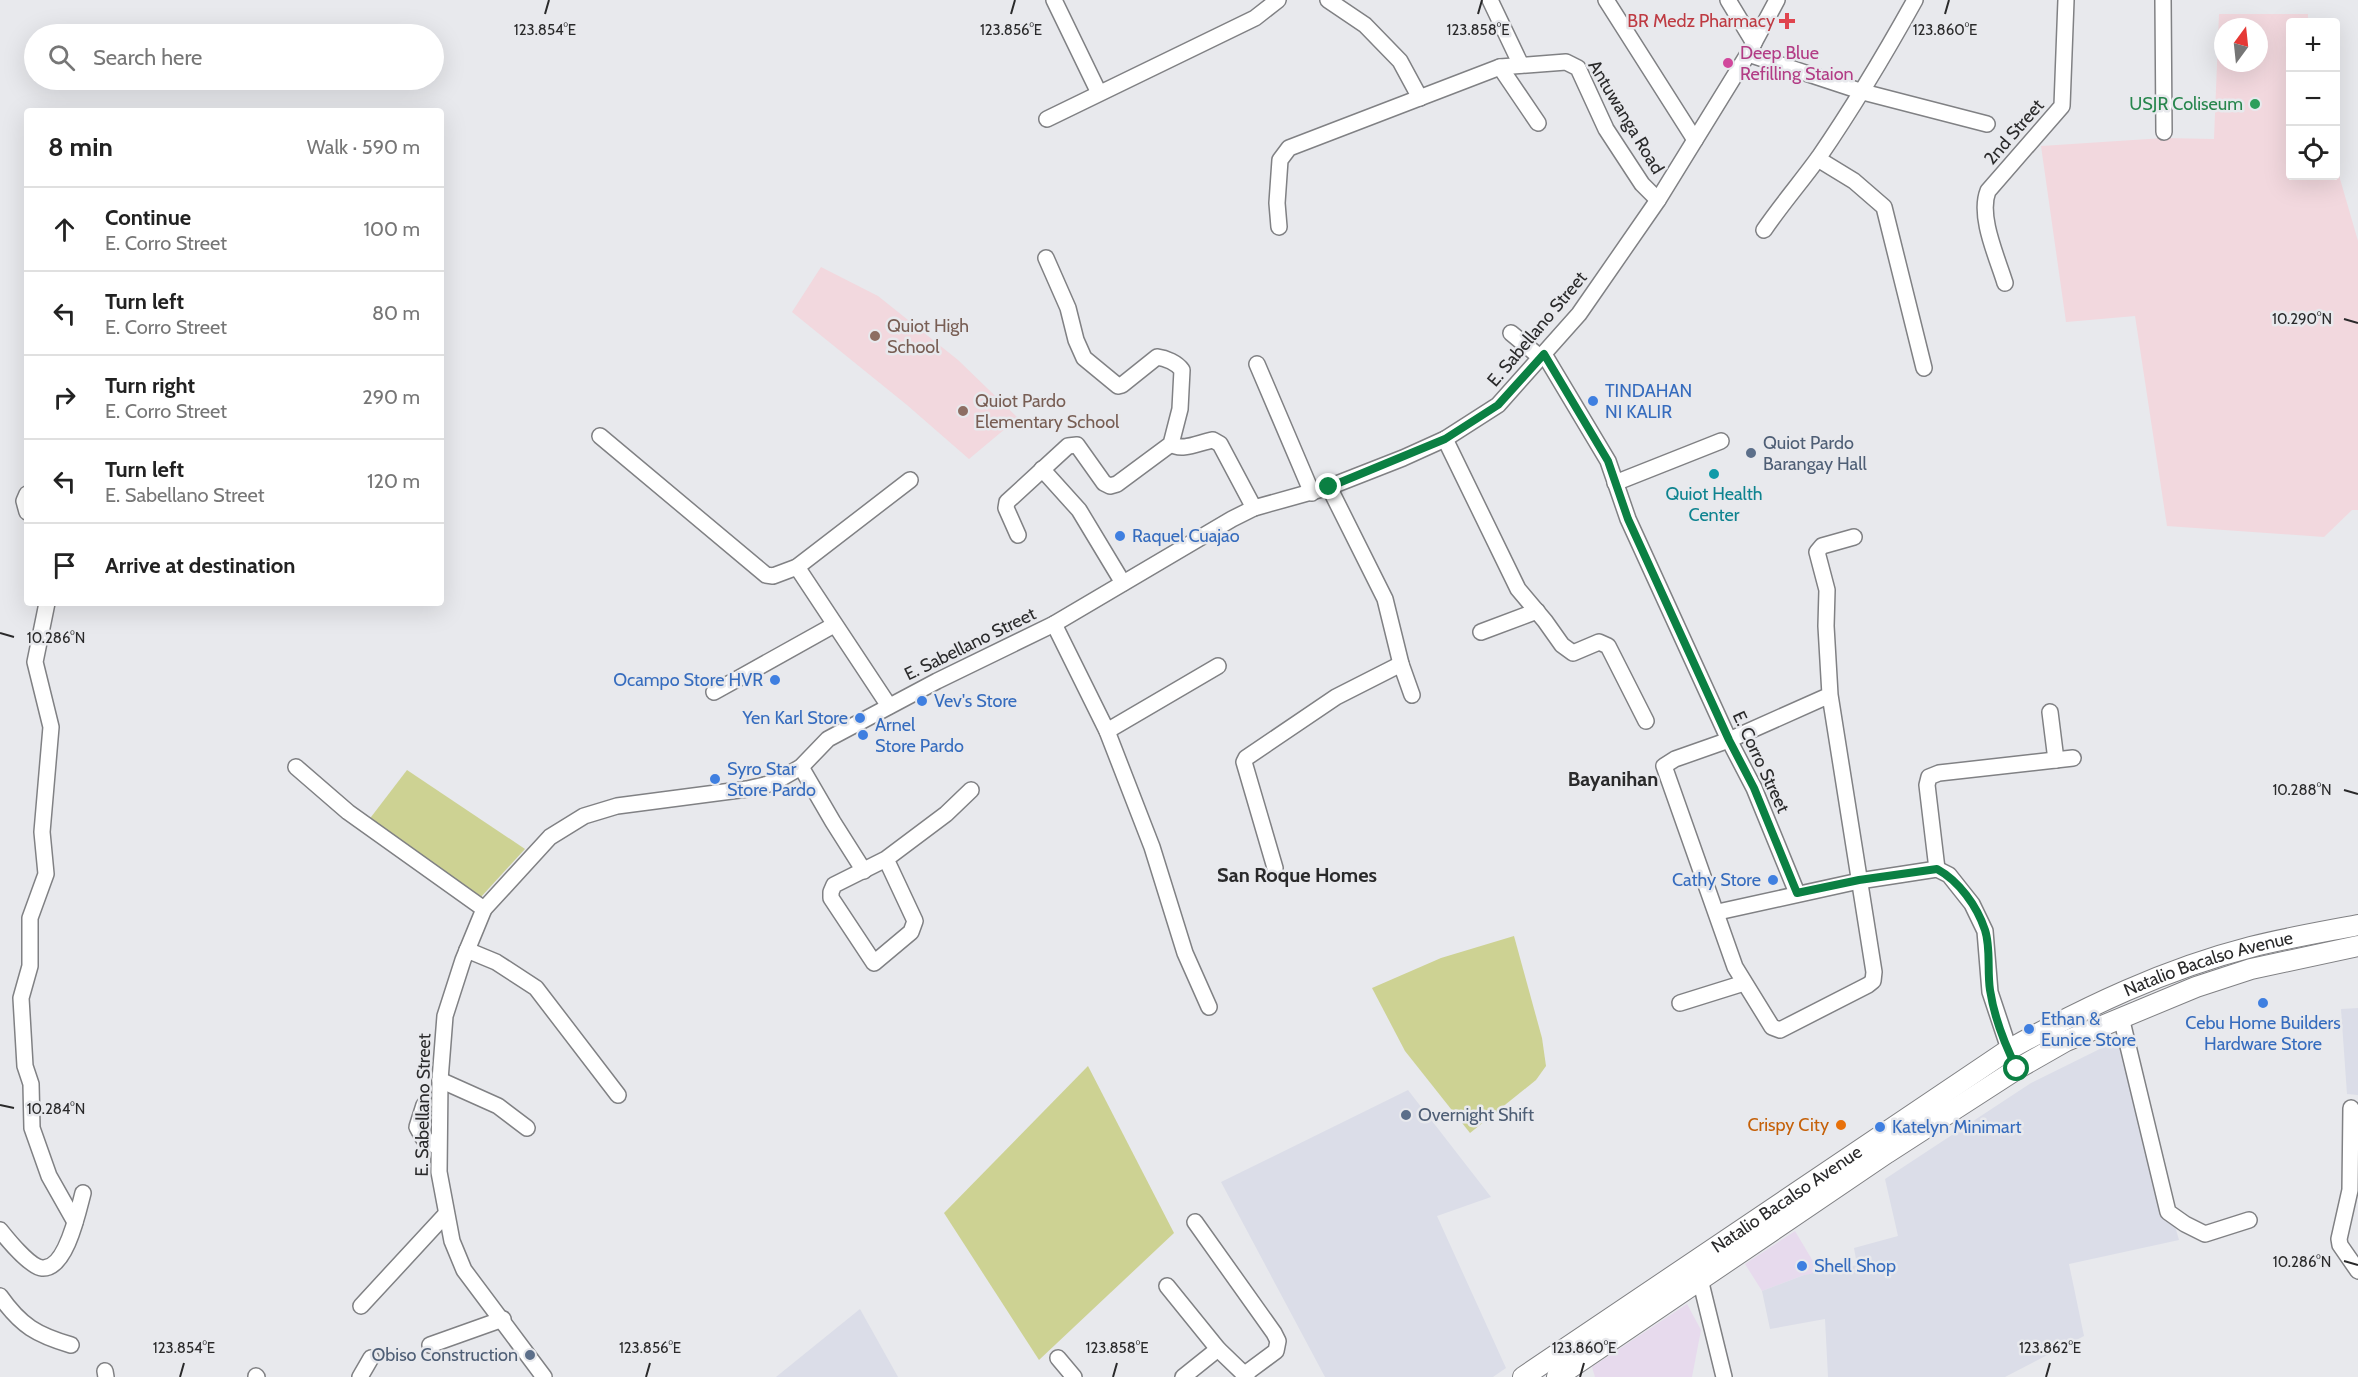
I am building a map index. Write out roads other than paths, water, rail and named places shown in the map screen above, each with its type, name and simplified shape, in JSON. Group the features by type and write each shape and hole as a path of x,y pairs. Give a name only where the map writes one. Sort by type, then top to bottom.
{"main road":[{"name":"Natalio Bacalso Avenue","path":"1523,1377 2008,1050 2108,997 2194,964 2251,947 2358,925"},
{"name":"Natalio Bacalso Avenue","path":"1557,1377 1700,1279 2017,1069 2066,1041 2196,987 2251,969 2358,946"}],"street":[{"path":"1054,0 1099,93"},
{"path":"1047,119 1255,18 1278,0"},
{"path":"1329,0 1365,25 1400,61 1420,98"},
{"path":"1490,0 1521,65"},
{"path":"1606,0 1695,140"},
{"path":"1728,0 1751,49 1863,92 1987,124"},
{"name":"E. Sabellano Street","path":"544,1377 503,1319 464,1270 452,1241 439,1172 440,1080 445,1016 467,950 484,909 550,837 584,816 617,806 747,789 773,783 801,767 828,739 1054,624 1232,519 1254,508 1329,487 1445,439 1498,405 1579,314 1658,200 1751,49 1777,0"},
{"path":"1764,230 1782,203 1818,159 1863,92 1915,0"},
{"name":"2nd Street","path":"2005,283 1985,215 1984,201 1988,190 2062,106 2066,0"},
{"path":"2163,0 2164,132"},
{"name":"Antuwanga Road","path":"1279,227 1277,203 1281,160 1289,148 1500,67 1521,65 1566,62 1578,68 1606,129 1642,184 1658,200"},
{"path":"1500,67 1538,123"},
{"path":"1818,159 1854,182 1884,207 1924,368"},
{"path":"1018,535 1006,508 1007,502 1068,446 1072,444 1077,446 1104,483 1110,486 1117,484 1171,444 1180,409 1182,370 1165,358 1157,357 1122,386 1114,384 1084,358 1076,340 1068,308 1046,258"},
{"name":"E. Corro Street","path":"1511,333 1542,356 1608,461 1628,519 1729,740 1754,788 1797,893"},
{"path":"1257,364 1312,493"},
{"path":"600,436 766,575 773,576 797,567 910,480"},
{"path":"1445,439 1518,590 1562,645 1573,653 1599,642 1608,646 1646,720"},
{"path":"1171,444 1182,448 1213,440 1220,444 1254,508"},
{"path":"1615,483 1721,441"},
{"path":"1042,469 1079,510 1123,583"},
{"path":"1329,487 1386,599 1401,664 1412,695"},
{"path":"1830,695 1729,740 1675,759 1664,766 1736,967 1772,1027 1780,1030 1868,985 1872,981 1874,972 1830,695 1827,590 1817,552 1822,546 1854,537"},
{"path":"797,567 889,706"},
{"path":"46,606 35,662 51,727 42,832 46,874 30,918 30,966 21,998 25,1066 31,1084 32,1128 49,1176 75,1222"},
{"path":"1481,632 1537,611"},
{"path":"1054,624 1107,730 1152,847 1185,953 1209,1007"},
{"path":"714,692 834,625"},
{"path":"1275,868 1244,762 1246,758 1336,697 1401,664"},
{"path":"1107,730 1218,666"},
{"path":"2050,712 2056,760"},
{"path":"1937,869 1927,784 1929,777 1939,773 2073,758"},
{"path":"296,766 348,812 484,909"},
{"path":"801,767 864,871"},
{"path":"886,859 915,921 911,932 874,963 831,898 834,885 886,859 946,814 971,790"},
{"path":"1718,912 1859,880 1937,869 1949,875 1972,904 1985,931 1990,992 2008,1050 2017,1069"},
{"path":"467,950 496,963 536,988 618,1095"},
{"path":"1680,1003 1744,983"},
{"path":"2121,1017 2168,1212 2184,1224 2205,1234 2249,1220"},
{"path":"440,1080 498,1106 526,1128"},
{"path":"424,1105 417,1127 423,1138 438,1147"},
{"path":"2351,1108 2350,1190 2339,1239 2340,1245 2358,1272"},
{"path":"0,1230 12,1245 41,1268 53,1266 61,1259 83,1194"},
{"path":"361,1306 446,1214"},
{"path":"1167,1286 1218,1349 1246,1375 1276,1351 1278,1341 1274,1333 1195,1222"},
{"path":"1700,1279 1724,1377"},
{"path":"0,1296 25,1326 71,1345"},
{"path":"430,1345 503,1319"},
{"path":"1183,1377 1218,1349"},
{"path":"360,1377 371,1358"},
{"path":"1058,1358 1074,1377"}],"place":[{"name":"BR Medz Pharmacy","path":"1787,21"},
{"name":"Deep Blue Refilling Staion","path":"1728,63"},
{"name":"USJR Coliseum","path":"2255,104"},
{"name":"Quiot High School","path":"875,336"},
{"name":"TINDAHAN NI KALIR","path":"1593,401"},
{"name":"Quiot Pardo Elementary School","path":"963,411"},
{"name":"Quiot Pardo Barangay Hall","path":"1751,453"},
{"name":"Quiot Health Center","path":"1714,474"},
{"name":"Raquel Cuajao","path":"1120,536"},
{"name":"Ocampo Store HVR","path":"775,680"},
{"name":"Vev's Store","path":"922,701"},
{"name":"Yen Karl Store","path":"860,718"},
{"name":"Arnel Store Pardo","path":"863,735"},
{"name":"Syro Star Store Pardo","path":"715,779"},
{"name":"Cathy Store","path":"1773,880"},
{"name":"Cebu Home Builders Hardware Store","path":"2263,1003"},
{"name":"Ethan & Eunice Store","path":"2029,1029"},
{"name":"Overnight Shift","path":"1406,1115"},
{"name":"Crispy City","path":"1841,1125"},
{"name":"Katelyn Minimart","path":"1880,1127"},
{"name":"Shell Shop","path":"1802,1266"},
{"name":"Obiso Construction","path":"530,1355"}],"district":[{"name":"Bayanihan","path":"1613,779"},
{"name":"San Roque Homes","path":"1297,875"}]}
